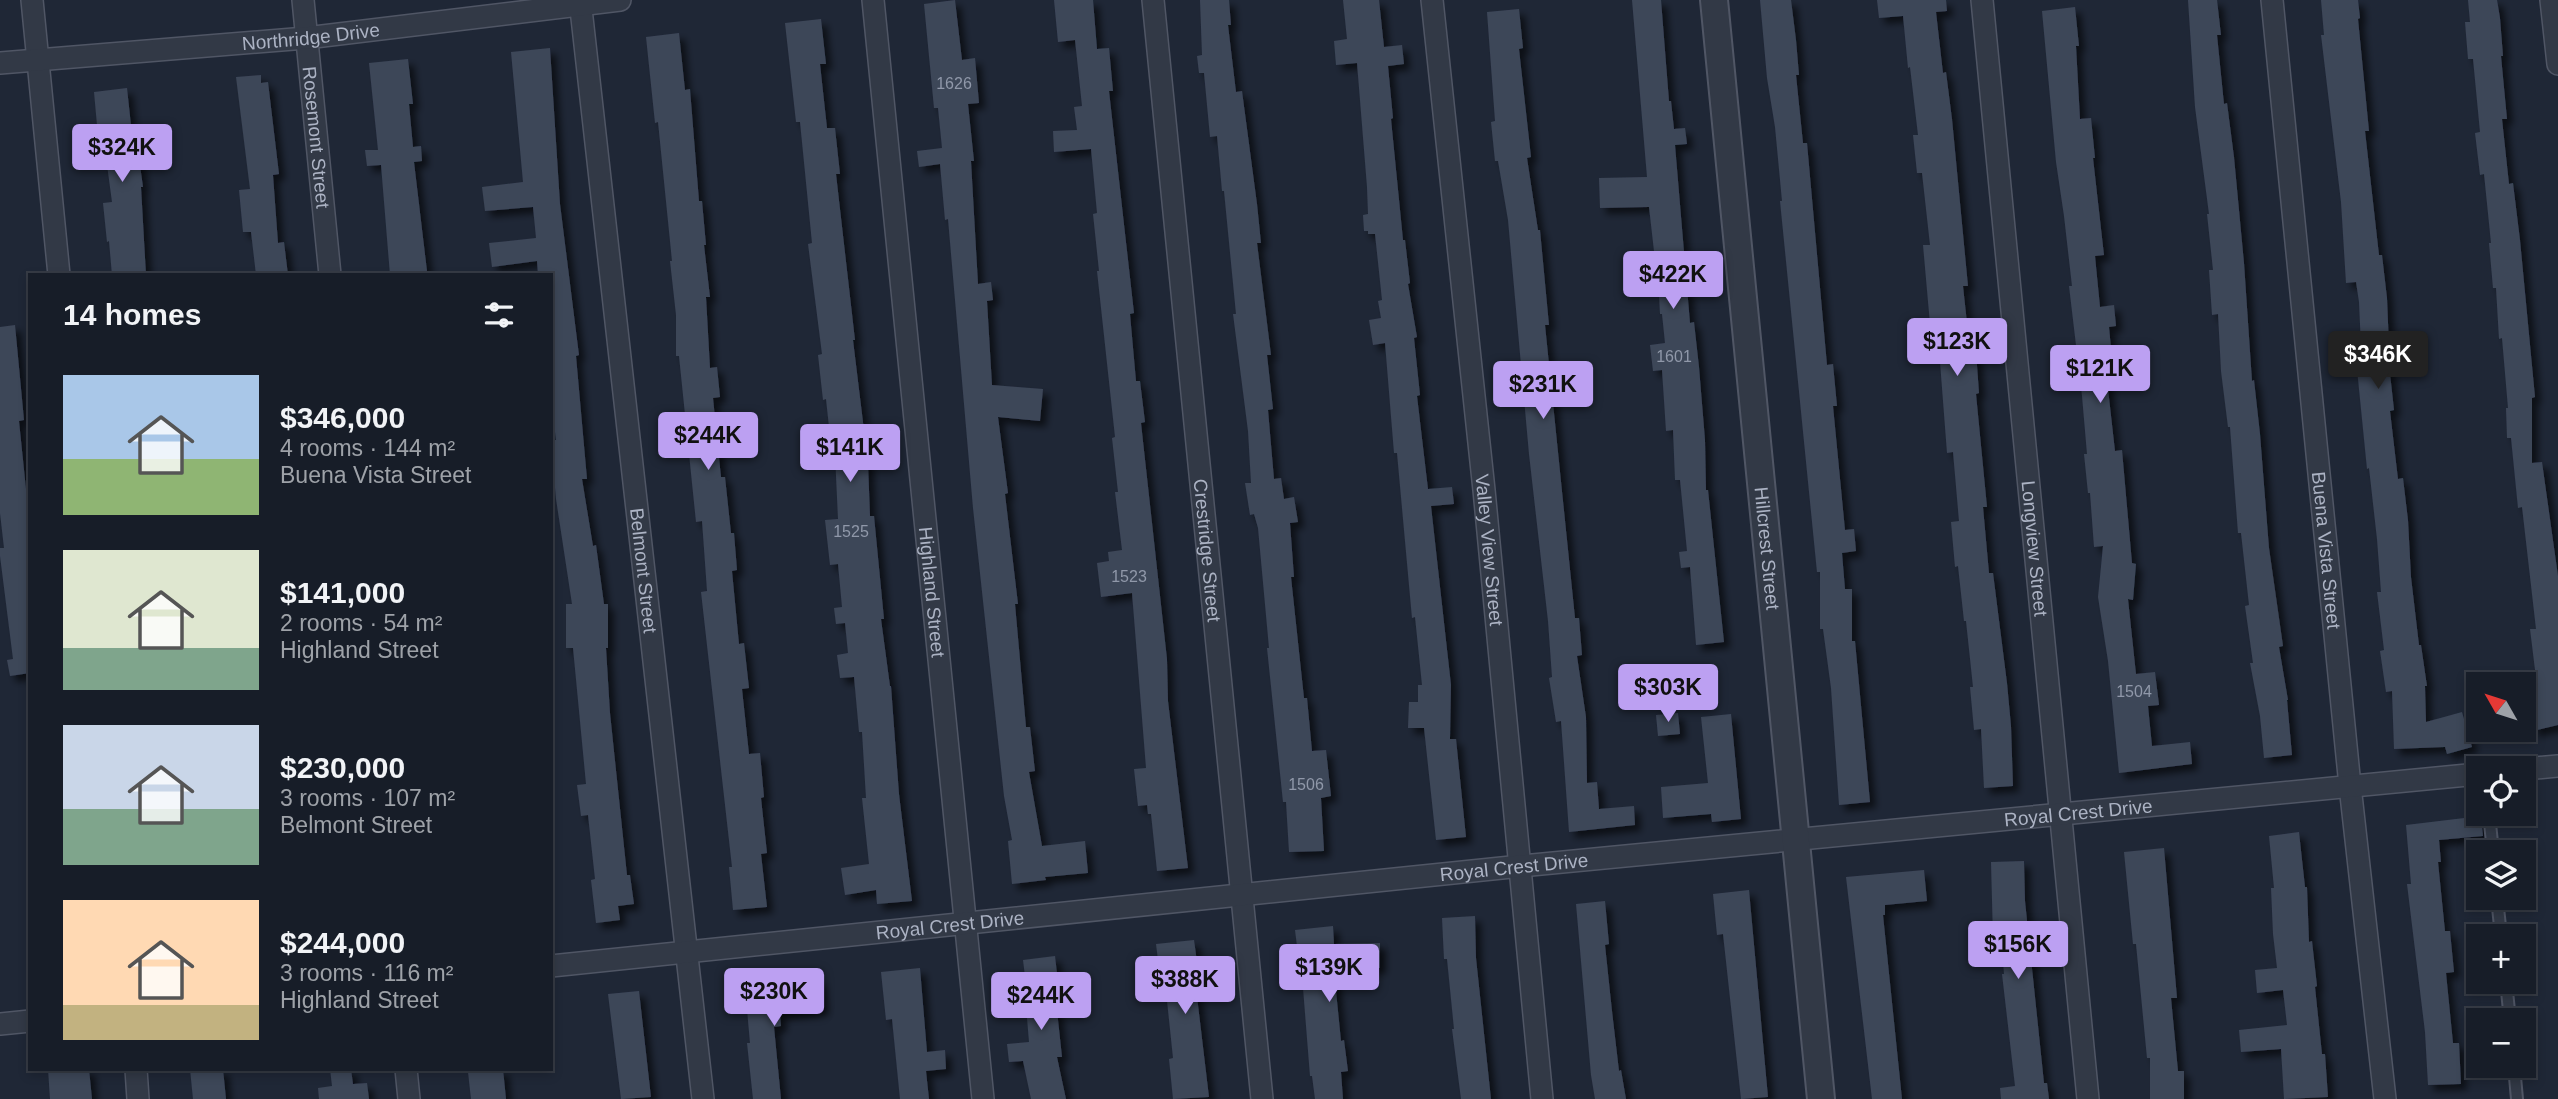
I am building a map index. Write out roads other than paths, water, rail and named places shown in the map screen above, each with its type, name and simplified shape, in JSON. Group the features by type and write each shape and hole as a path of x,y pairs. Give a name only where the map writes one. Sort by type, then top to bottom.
{"street":[{"path":"33,0 59,273"},
{"name":"Rosemont Street","path":"303,0 330,273"},
{"name":"Northridge Drive","path":"0,63 306,38 580,2 620,0"},
{"name":"Highland Street","path":"873,0 983,1099"},
{"name":"Crestridge Street","path":"1153,0 1262,1099"},
{"name":"Valley View Street","path":"1432,0 1486,503 1542,1099"},
{"name":"Hillcrest Street","path":"1714,0 1821,1099"},
{"name":"Longview Street","path":"1982,0 2088,1099"},
{"name":"Buena Vista Street","path":"2272,0 2350,786 2385,1099"},
{"path":"2552,0 2558,64"},
{"name":"Belmont Street","path":"580,2 703,1099"},
{"path":"2536,768 2558,766"},
{"name":"Royal Crest Drive","path":"553,966 1521,866 2466,775"},
{"path":"0,1024 28,1021"},
{"path":"136,1071 138,1099"},
{"path":"406,1071 409,1099"}],"lane":[{"path":"2515,1078 2518,1099"}]}
